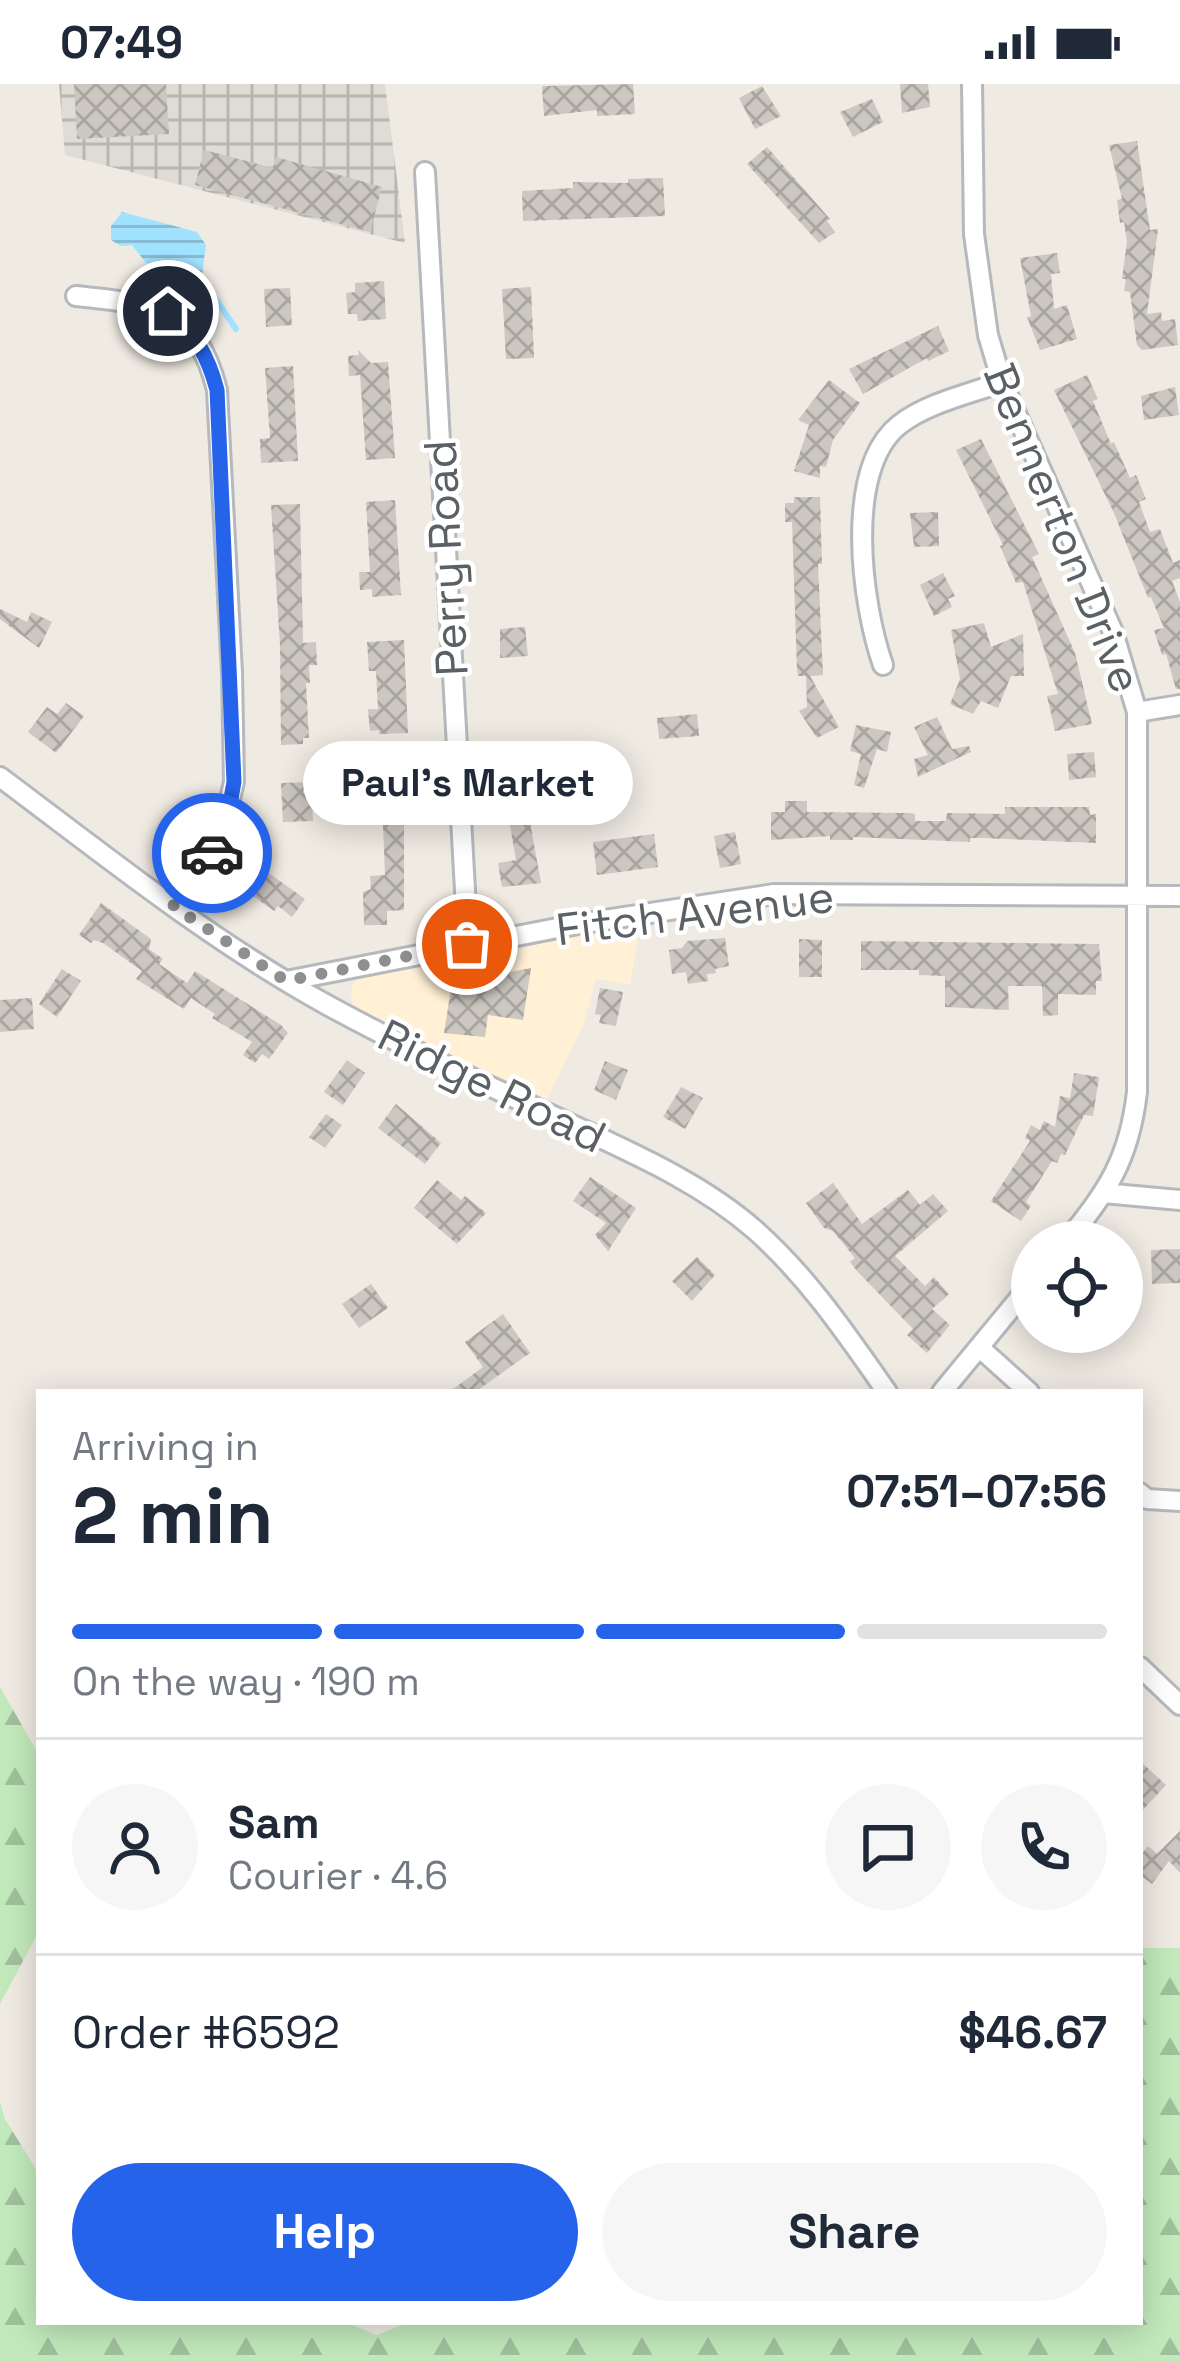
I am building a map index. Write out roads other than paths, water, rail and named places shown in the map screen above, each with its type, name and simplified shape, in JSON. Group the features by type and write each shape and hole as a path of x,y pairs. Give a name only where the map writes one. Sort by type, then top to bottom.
{"street":[{"name":"Bennerton Drive","path":"972,84 974,234 988,335 1002,382 1113,632 1137,712 1137,1092 1121,1164 1081,1221"},
{"name":"Perry Road","path":"425,172 467,944"},
{"path":"76,296 168,311 190,329 217,390 234,782 212,853 173,906"},
{"path":"883,665 867,603 863,501 868,468 898,425 1002,382"},
{"path":"1137,712 1180,706"},
{"name":"Ridge Road","path":"0,778 173,906 286,981 417,1051 638,1156 723,1205 790,1262 885,1389"},
{"name":"Fitch Avenue","path":"286,981 467,944 774,894 1180,896"},
{"path":"1102,1192 1180,1200"},
{"path":"945,1389 1011,1309"},
{"path":"980,1348 1026,1389"},
{"path":"1143,1496 1180,1501"},
{"path":"1143,1669 1180,1705"}],"water":[{"path":"122,212 197,232 206,245 202,275 146,263 132,245 111,240 111,226"}],"waterway":[{"path":"200,276 236,329"}],"place":[{"name":"Paul’s Market","path":"467,944"}]}
